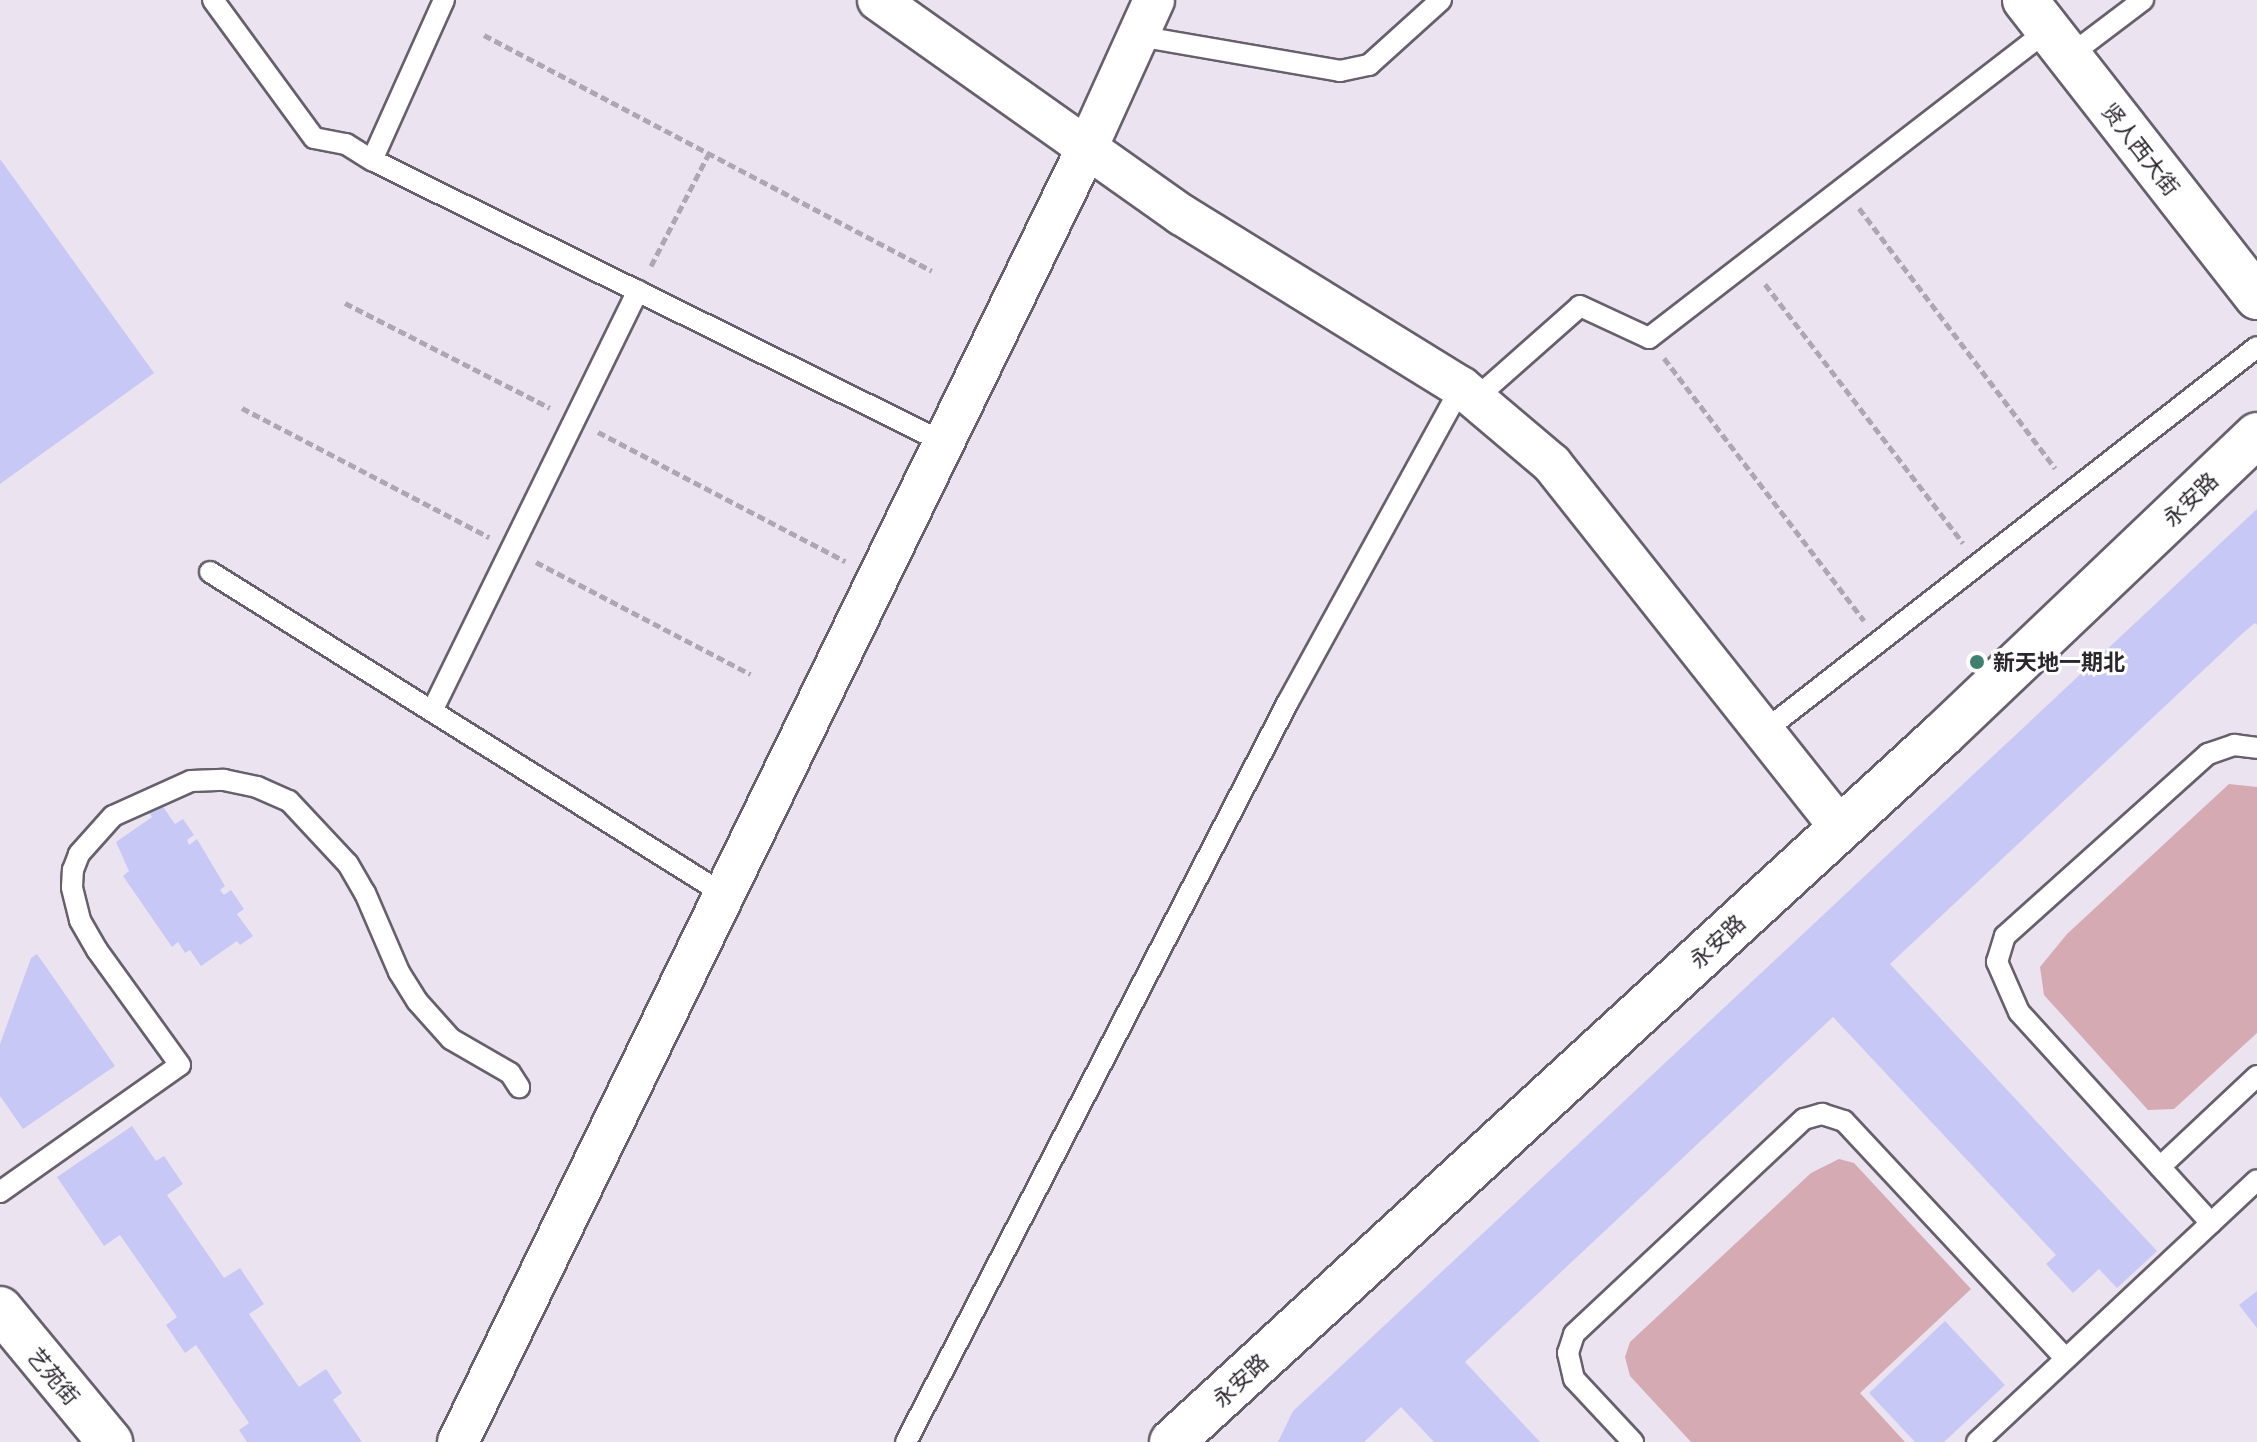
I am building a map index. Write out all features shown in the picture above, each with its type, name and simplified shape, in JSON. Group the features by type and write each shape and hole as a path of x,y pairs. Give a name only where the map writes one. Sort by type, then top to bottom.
{"street":[{"path":"878,0 1182,215 1468,393 1552,464 1840,828"},
{"path":"458,1442 722,893 1087,148 1154,0"},
{"name":"贤人西大街","path":"2047,29 2257,297"},
{"name":"永安路","path":"1172,1442 1840,828 2257,435"},
{"name":"艺苑街","path":"0,1309 110,1442"}],"lane":[{"path":"213,0 314,138 346,144 372,160 943,442"},
{"path":"372,160 444,0"},
{"path":"1138,36 1340,71 1369,65 1441,0"},
{"path":"906,1442 1288,702 1468,393 1580,306 1649,338 2047,29 2143,0"},
{"path":"432,711 638,291"},
{"path":"1763,732 2257,347"},
{"path":"210,572 722,893"},
{"path":"2211,1223 2019,1012 1997,962 2005,936 2208,754 2234,745 2257,748"},
{"path":"0,1192 180,1065 97,950 80,920 72,887 73,870 79,854 113,816 191,781 224,780 257,787 289,801 348,864 365,893 399,972 417,1001 451,1039 510,1073 519,1087"},
{"path":"2160,1167 2257,1076"},
{"path":"1633,1442 1574,1379 1568,1353 1574,1334 1804,1119 1822,1114 1844,1121 2066,1359"},
{"path":"1977,1442 2257,1180"}],"path":[{"path":"484,35 932,271"},
{"path":"638,291 709,153"},
{"path":"1844,188 2073,491"},
{"path":"1747,261 1979,564"},
{"path":"345,303 815,544 876,579"},
{"path":"1649,338 1879,642"}],"shaded area":[{"path":"2229,784 2257,787 2257,1033 2174,1109 2148,1110 2044,995 2040,967 2067,934"},
{"path":"1839,1159 1854,1163 1971,1289 1860,1393 1905,1442 1691,1442 1630,1376 1625,1357 1630,1342 1811,1173"}],"building":[{"path":"0,159 154,373 0,484"},
{"path":"2257,509 2257,625 2255,623 2244,632 1890,964 2157,1251 2117,1288 2099,1269 2073,1293 2046,1264 2056,1255 1833,1017 1465,1362 1540,1442 1434,1442 1401,1407 1364,1442 1278,1442 1293,1411"},
{"path":"159,801 175,824 183,819 194,835 187,840 189,845 197,839 225,886 220,890 224,895 231,890 244,909 237,914 253,936 240,945 237,941 201,966 190,950 185,953 178,942 172,947 123,876 129,871 116,842 152,817 147,809"},
{"path":"37,954 115,1066 23,1129 0,1096 0,1044 31,958"},
{"path":"132,1126 156,1161 164,1156 183,1184 167,1195 224,1278 240,1268 264,1304 249,1314 299,1387 326,1369 342,1393 333,1400 362,1442 247,1442 239,1430 249,1423 196,1345 185,1353 166,1325 177,1317 120,1235 104,1246 57,1177"},
{"path":"2257,1291 2257,1328 2239,1305"},
{"path":"1945,1321 2005,1385 1944,1442 1915,1442 1869,1393"}],"place":[{"name":"新天地一期北","path":"1977,662"}]}
